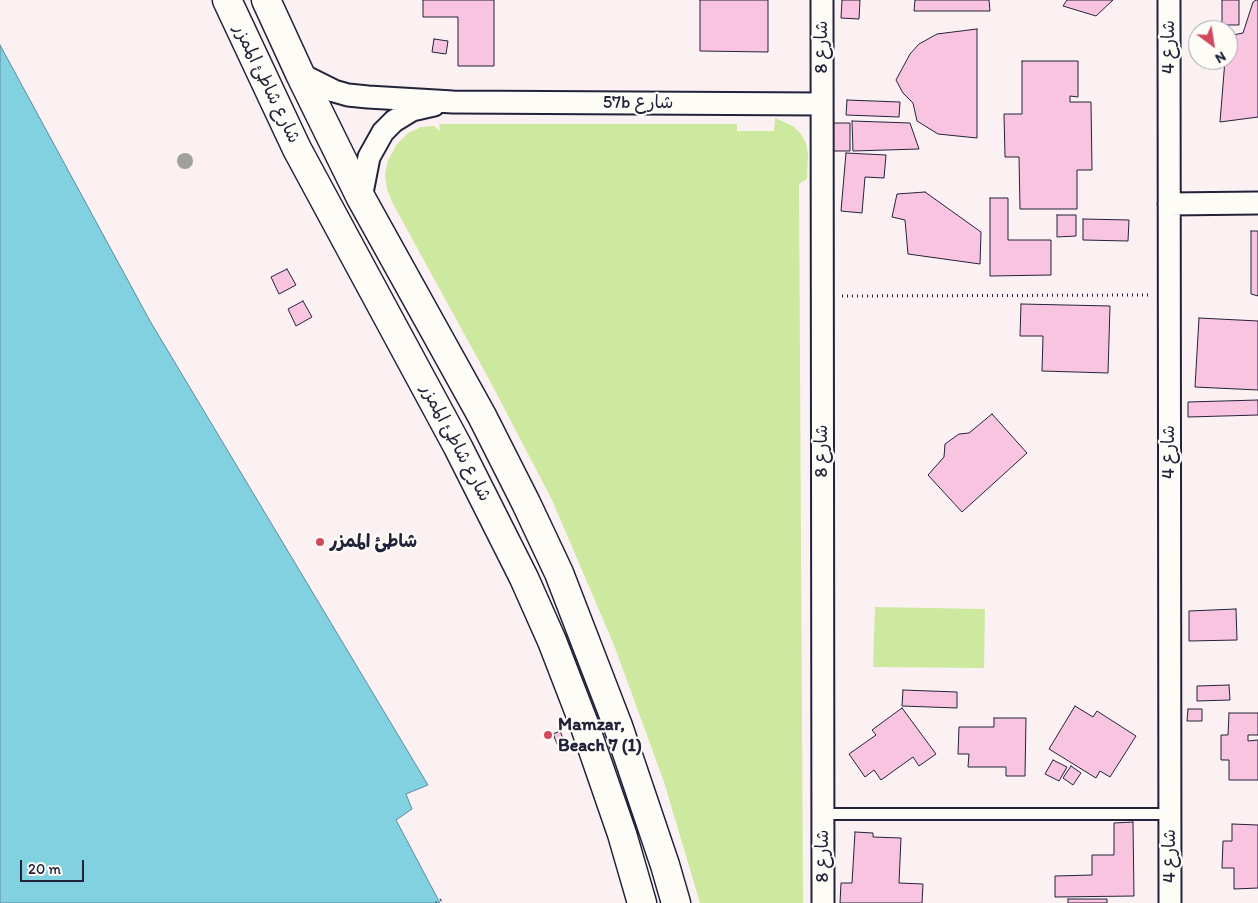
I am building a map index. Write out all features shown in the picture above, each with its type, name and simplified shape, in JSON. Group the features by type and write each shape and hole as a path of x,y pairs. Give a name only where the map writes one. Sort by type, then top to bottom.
{"main road":[{"name":"شارع شاطئ الممزر","path":"226,0 297,149 458,447 524,578 552,641 584,724 622,834 642,903"},
{"name":"شارع شاطئ الممزر","path":"266,0 361,198 482,416 559,573 618,726 659,846 676,903"}],"street":[{"name":"شارع 8","path":"822,0 823,903"},
{"name":"شارع 4","path":"1169,0 1170,903"},
{"name":"57b شارع","path":"300,74 334,91 348,95 454,102 822,104"},
{"name":"57b شارع","path":"361,198 369,157 382,132 394,121 412,110 454,102"},
{"path":"1169,204 1258,204"}],"lane":[{"path":"823,814 1170,814"}],"path":[{"path":"822,296 1169,295"},
{"path":"436,903 444,898"}],"green space":[{"path":"775,118 793,126 801,134 806,143 808,154 807,179 799,184 803,903 700,903 664,782 614,645 552,500 490,381 392,202 387,189 385,174 388,160 397,144 408,133 421,127 434,126 440,131 439,124 737,124 737,131 774,131"},
{"path":"875,607 985,609 984,668 873,667"}],"water":[{"path":"0,45 150,321 428,785 406,794 412,809 396,820 440,903 0,903"}],"building":[{"path":"423,0 494,0 494,66 458,66 458,17 423,17"},
{"path":"700,0 768,0 768,52 700,51"},
{"path":"842,0 860,0 859,19 841,18"},
{"path":"915,0 989,0 990,11 914,11"},
{"path":"1067,0 1113,0 1096,16 1063,6"},
{"path":"1222,0 1239,0 1239,25 1238,20 1222,20"},
{"path":"1258,0 1258,117 1220,122 1224,70 1238,70 1238,34 1243,33 1253,2"},
{"path":"977,29 977,138 938,134 917,121 913,103 903,93 896,80 910,54 919,44 937,34"},
{"path":"434,39 448,41 446,54 432,52"},
{"path":"1022,61 1078,61 1078,97 1070,96 1070,102 1091,102 1092,170 1077,170 1077,209 1020,209 1019,157 1005,157 1004,114 1022,114"},
{"path":"847,100 900,102 899,117 846,115"},
{"path":"852,121 910,123 919,149 853,151"},
{"path":"832,123 850,123 850,151 831,151"},
{"path":"846,153 886,155 884,178 865,177 862,213 841,211"},
{"path":"925,192 981,232 980,264 908,254 905,220 892,217 897,194"},
{"path":"990,198 1008,198 1008,240 1051,240 1051,275 990,276"},
{"path":"1057,215 1076,215 1076,236 1057,237"},
{"path":"1083,219 1129,220 1128,241 1083,240"},
{"path":"1251,231 1258,231 1258,296 1251,294"},
{"path":"287,269 296,285 279,294 271,277"},
{"path":"303,301 312,317 296,326 288,309"},
{"path":"1021,304 1110,306 1108,373 1042,371 1043,336 1020,336"},
{"path":"1199,318 1258,321 1258,390 1195,387"},
{"path":"1258,400 1258,415 1188,417 1188,402"},
{"path":"992,414 1027,453 962,512 928,475 944,457 945,444 959,434 969,433"},
{"path":"1236,609 1237,640 1189,641 1189,611"},
{"path":"1229,685 1230,700 1197,701 1197,686"},
{"path":"903,690 957,692 957,708 902,706"},
{"path":"1075,706 1093,717 1097,711 1136,736 1110,777 1100,771 1096,778 1049,749"},
{"path":"902,708 936,754 919,766 913,757 881,780 874,770 865,777 849,754 876,735 872,730"},
{"path":"1188,709 1202,709 1202,721 1187,721"},
{"path":"1229,713 1258,713 1258,735 1248,735 1248,741 1258,740 1258,780 1229,780 1229,760 1221,760 1221,735 1228,735"},
{"path":"994,718 1026,718 1025,776 1006,776 1006,767 968,767 969,754 958,754 959,727 994,727"},
{"path":"560,731 567,748 560,751 553,734"},
{"path":"1053,760 1067,767 1059,781 1045,774"},
{"path":"1071,766 1081,773 1073,785 1063,778"},
{"path":"1133,822 1134,896 1055,897 1055,876 1092,875 1092,855 1114,855 1114,823"},
{"path":"1232,824 1258,825 1258,888 1234,889 1234,868 1222,868 1223,841 1232,841"},
{"path":"855,832 873,833 873,837 901,838 899,883 923,884 922,903 840,903 841,883 852,883"},
{"path":"1068,899 1107,899 1107,903 1068,903"}],"place":[{"name":"شاطئ الممزر","path":"320,542"},
{"name":"Mamzar, Beach 7 (1)","path":"548,735"}]}
